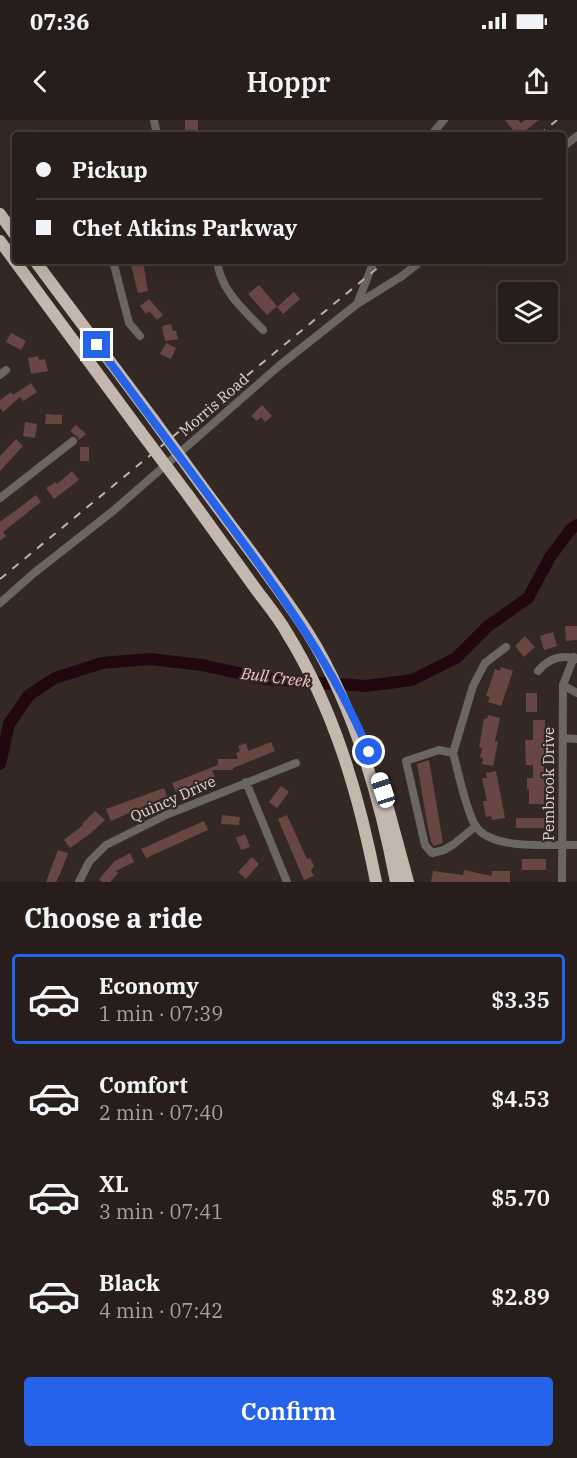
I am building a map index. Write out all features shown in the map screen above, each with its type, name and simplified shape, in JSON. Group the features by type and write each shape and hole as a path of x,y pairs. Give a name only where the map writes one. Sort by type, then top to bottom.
{"highway":[{"path":"0,214 12,230"},
{"path":"0,241 12,257"},
{"path":"17,264 287,632 334,727 359,803 376,882"},
{"path":"37,264 153,419 308,634 329,671 377,772 395,828 408,882"},
{"path":"357,730 382,812 396,882"}],"street":[{"path":"434,132 444,120"},
{"path":"113,264 129,323 140,336"},
{"path":"218,264 226,289 263,330"},
{"path":"357,304 373,264"},
{"name":"Morris Road","path":"0,603 113,511 280,365 357,304 418,264"},
{"path":"0,498 74,441"},
{"path":"506,647 485,663 473,686 453,753 476,826 483,834 499,842 577,844"},
{"path":"538,671 548,661 565,657 575,658 563,685 577,693"},
{"name":"Pembrook Drive","path":"562,882 563,685"},
{"path":"563,738 577,739"},
{"path":"453,753 439,750 406,762 425,845 432,853 444,850 476,826"},
{"name":"Quincy Drive","path":"79,882 89,862 106,845 166,815 296,763"},
{"path":"246,782 285,881"}],"building":[{"path":"185,120 198,120 198,130 185,130"},
{"path":"505,120 518,120 521,123 525,120 539,120 524,132 515,132"},
{"path":"131,264 144,264 148,291 138,293"},
{"path":"259,285 277,306 267,315 248,294"},
{"path":"294,292 300,299 283,314 277,307"},
{"path":"149,299 163,315 157,320 149,311 146,314 140,306"},
{"path":"171,324 178,339 165,341 162,326"},
{"path":"11,333 26,341 21,350 6,342"},
{"path":"166,343 176,348 171,359 160,354"},
{"path":"38,356 39,360 45,359 48,371 31,374 28,358"},
{"path":"31,383 37,392 23,401 20,397 3,412 0,408 0,400 11,392 13,395"},
{"path":"262,405 272,416 265,422 261,417 257,421 251,416"},
{"path":"46,414 62,415 62,424 45,424"},
{"path":"25,422 37,424 35,438 23,436"},
{"path":"76,425 86,434 79,440 70,431"},
{"path":"16,439 23,446 0,471 0,456"},
{"path":"80,447 89,447 89,461 80,461"},
{"path":"72,471 79,480 54,499 46,488 56,482 57,484"},
{"path":"36,495 41,502 3,532 6,536 0,541 0,522"},
{"path":"565,626 577,626 577,640 566,641"},
{"path":"553,632 557,646 544,650 540,636"},
{"path":"525,636 535,647 524,657 515,646"},
{"path":"501,667 513,671 501,706 488,702 490,697 486,696 495,669 500,671"},
{"path":"526,693 537,693 537,712 526,712"},
{"path":"488,715 500,718 493,766 482,764 483,758 480,757 482,748 479,747 484,719 487,719"},
{"path":"533,720 545,720 544,778 547,778 547,789 544,789 544,804 529,804 529,789 527,789 527,778 533,778 533,765 526,765 525,740 533,740"},
{"path":"271,742 275,751 233,768 233,770 212,770 215,777 176,792 172,783 218,765 218,759 238,759 236,753 240,751 238,746 246,743 248,751"},
{"path":"429,760 443,843 434,846 428,828 417,764"},
{"path":"496,771 505,818 492,820 491,816 486,817 483,801 487,801 482,778 487,778 486,773"},
{"path":"281,786 289,792 277,808 269,802"},
{"path":"164,788 167,796 111,821 106,809"},
{"path":"95,811 105,820 70,848 64,840 83,825"},
{"path":"222,815 240,817 239,825 221,824"},
{"path":"287,815 307,859 310,858 314,866 311,871 314,876 304,880 278,819"},
{"path":"516,818 547,818 547,828 516,828"},
{"path":"204,821 208,830 146,858 141,849"},
{"path":"245,834 250,847 241,850 236,838"},
{"path":"58,850 68,853 61,872 56,882 46,882"},
{"path":"130,853 134,862 116,871 118,873 110,882 102,882 99,879 115,861"},
{"path":"252,857 259,864 246,879 238,872"},
{"path":"522,859 546,859 546,870 522,870"},
{"path":"464,870 492,876 492,871 510,871 510,882 431,882 433,871 463,875"}],"waterway":[{"name":"Bull Creek","path":"0,764 9,724 29,695 55,678 102,663 150,659 202,665 265,679 366,686 412,680 456,658 488,626 528,598 550,557 571,529 577,525"}],"railway":[{"path":"543,132 557,120"},
{"path":"0,579 382,264"}],"route":[{"path":"97,345 271,580 308,634 356,720 369,752"}]}
